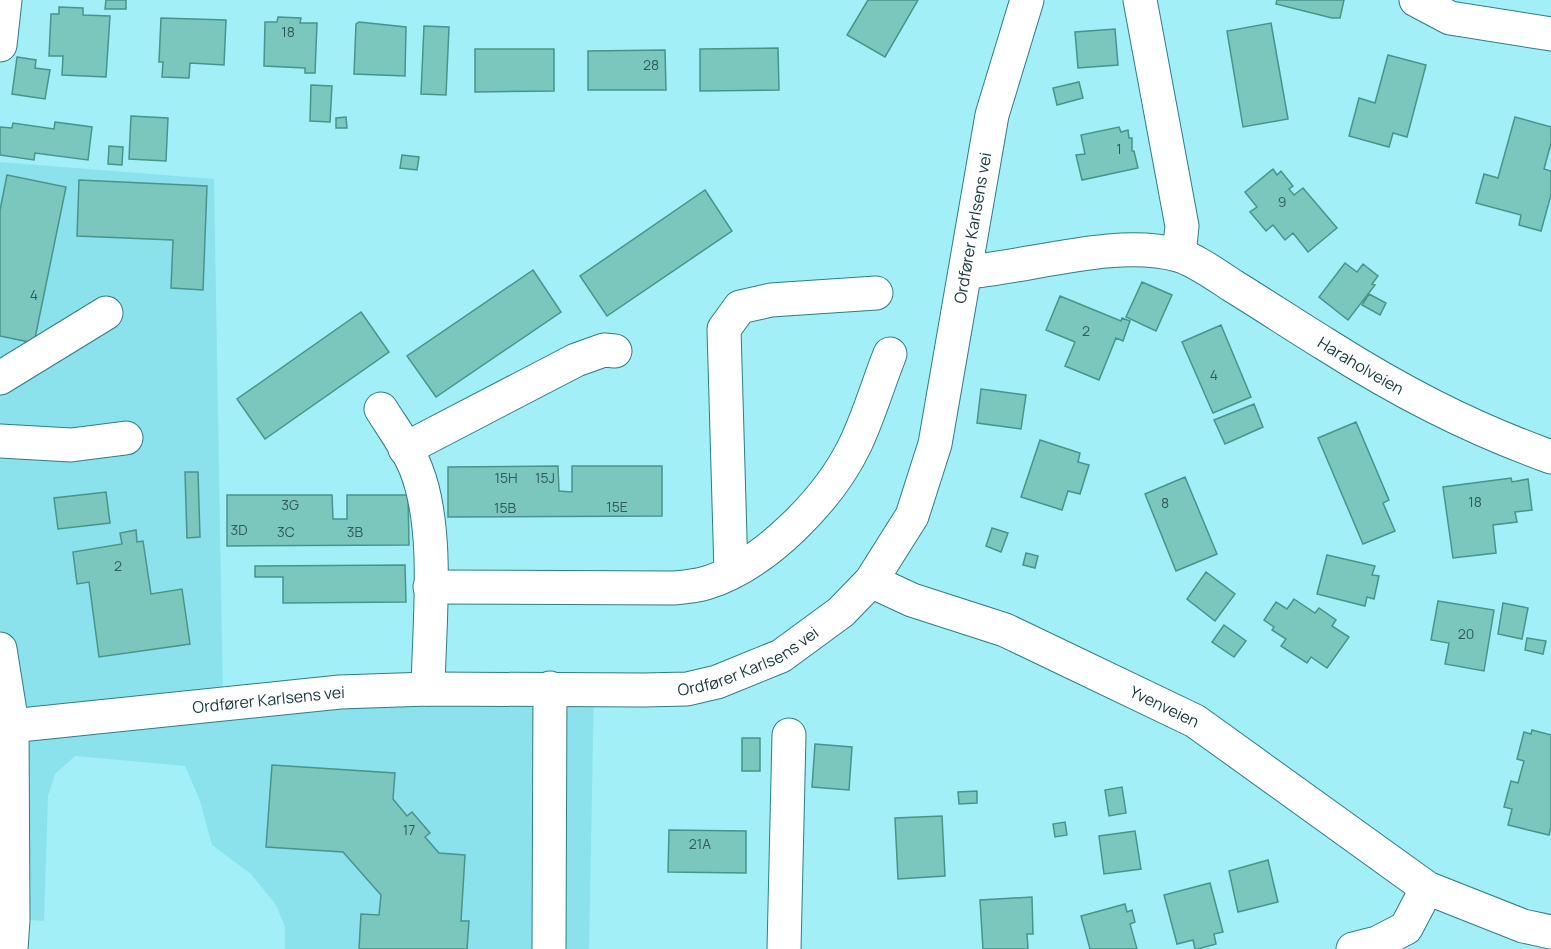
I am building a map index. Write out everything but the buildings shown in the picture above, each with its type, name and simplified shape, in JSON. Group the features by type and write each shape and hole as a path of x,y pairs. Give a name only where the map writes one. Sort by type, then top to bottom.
{"street":[{"path":"0,45 5,0"},
{"name":"Ordfører Karlsens vei","path":"6,725 340,692 428,689 687,689 717,682 781,656 813,636 871,581 912,516 926,479 935,444 992,116 1027,0"},
{"path":"1140,0 1182,226 1179,255"},
{"path":"1416,0 1450,18 1551,34"},
{"name":"Haraholveien","path":"966,272 1126,250 1179,255 1216,275 1390,385 1487,434 1551,457"},
{"path":"731,572 724,328 740,307 771,300 876,293"},
{"path":"0,378 106,313"},
{"path":"405,449 576,360 603,350 615,351"},
{"path":"430,587 674,588 706,583 731,572 778,542 816,506 855,446 890,354"},
{"path":"381,409 416,468 425,503 430,554 428,689"},
{"path":"0,441 71,445 126,438"},
{"name":"Yvenveien","path":"871,581 912,600 1005,630 1195,721 1427,888 1523,926 1551,932"},
{"path":"0,649 14,893 11,949"},
{"path":"549,949 550,688"},
{"path":"784,949 789,735"},
{"path":"1353,949 1377,943 1406,928 1427,888"}],"shaded area":[{"path":"0,162 214,179 223,703 594,689 589,949 285,949 285,927 276,905 251,874 212,845 200,801 185,766 75,756 55,774 48,796 44,921 0,918"}]}
